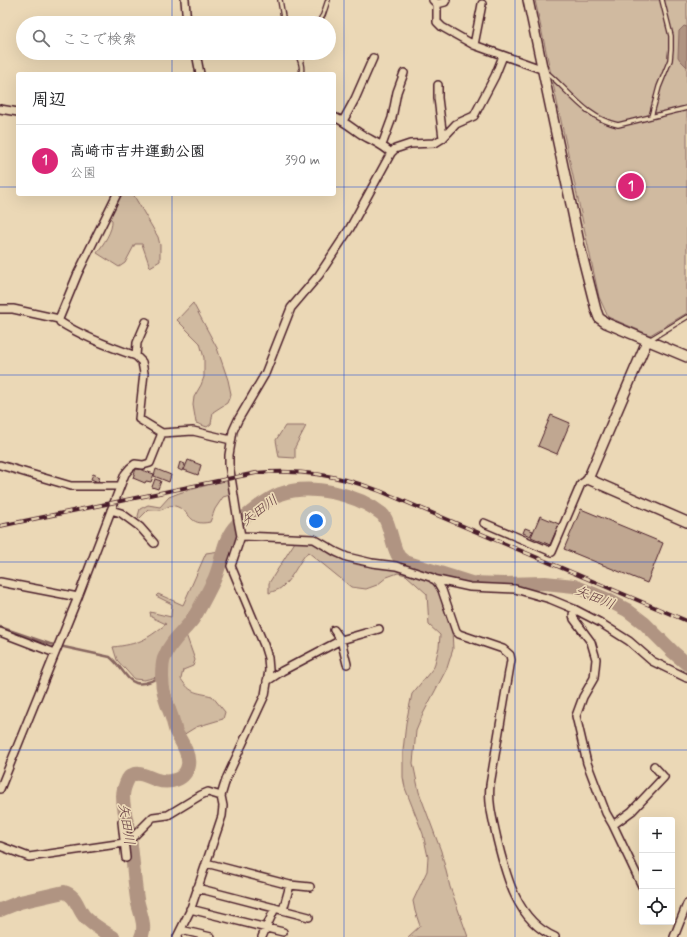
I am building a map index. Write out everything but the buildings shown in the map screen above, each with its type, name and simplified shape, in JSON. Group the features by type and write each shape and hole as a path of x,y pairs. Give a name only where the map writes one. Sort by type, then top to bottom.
{"street":[{"path":"185,0 186,16"},
{"path":"446,0 445,2 435,2 437,22 442,27 474,45 544,70"},
{"path":"528,0 544,70 580,247 599,318 606,323 687,357"},
{"path":"474,45 482,4"},
{"path":"177,937 198,888 222,816 221,796 227,777 264,695 269,670 268,658 264,645 231,566 241,534 229,464 231,440 238,420 265,374 291,308 319,275 350,228 391,153 395,149 410,144 435,143 443,138 456,124 474,116 496,76 504,56"},
{"path":"343,121 355,99 373,58"},
{"path":"197,60 200,72"},
{"path":"382,145 392,118 397,92 404,73"},
{"path":"438,86 443,138"},
{"path":"0,109 16,112"},
{"path":"336,117 362,134 385,146 391,153"},
{"path":"116,196 78,273 60,322 72,330 113,348 136,356 142,362 144,373 139,418 162,433 193,431 231,440"},
{"path":"0,309 13,309 60,319"},
{"path":"136,356 137,343 146,322"},
{"path":"484,523 552,552 581,484 588,479 647,341"},
{"path":"0,789 78,597 120,486 130,468 135,464 143,465 150,463 162,433"},
{"path":"0,466 71,486 120,486"},
{"path":"588,479 687,522"},
{"path":"111,510 121,513 140,527 154,543"},
{"path":"241,534 314,539 347,557 372,563 396,566 433,578 470,587 515,589 550,599 599,622 652,661 687,678"},
{"path":"433,578 442,590 456,630 459,634 504,649 510,655 511,660 490,785 490,809 504,868 514,895 531,920 537,926 556,937"},
{"path":"0,582 78,597"},
{"path":"574,609 574,619 591,642 596,659 594,678 578,707 576,720 593,782 606,813 639,880"},
{"path":"267,681 282,670 341,640 380,629"},
{"path":"334,630 341,640 347,664"},
{"path":"0,632 55,653"},
{"path":"613,825 632,811 664,777 654,766"},
{"path":"0,846 29,857 125,843 153,817 168,815 208,792 221,796"},
{"path":"122,822 126,858"},
{"path":"206,863 290,885 310,888"},
{"path":"283,910 290,885"},
{"path":"198,888 309,917"},
{"path":"674,937 687,904"},
{"path":"262,937 275,908"},
{"path":"190,909 283,932"},
{"path":"675,925 678,928"},
{"path":"181,930 211,937"}],"lane":[{"path":"280,0 283,16"},
{"path":"322,16 328,0"},
{"path":"651,117 659,87 670,60 671,36 662,0"},
{"path":"301,61 302,72"},
{"path":"544,70 557,80 587,111 596,118 609,123 618,125 687,108"},
{"path":"647,341 687,317"}],"shaded area":[{"path":"535,0 687,0 687,313 650,335 608,317 599,297"},
{"path":"684,26 687,27 687,67 678,57 679,31"},
{"path":"115,196 134,196 158,237 160,245 160,261 150,267 142,244 135,244 125,263 119,267 97,253 107,237 112,224 112,220 103,213"},
{"path":"193,303 217,348 228,380 231,394 227,403 213,412 211,424 207,427 196,423 193,405 194,397 204,377 204,358 200,343 177,320"},
{"path":"285,426 306,426 295,447 295,458 279,457 276,440"},
{"path":"229,479 230,495 223,497 215,509 210,522 198,522 185,511 175,506 169,506 159,510 148,510 139,519 138,516 140,509 148,505 160,507 169,497"},
{"path":"295,542 313,543 333,556 351,563 363,566 397,569 423,578 432,583 439,592 452,630 453,649 447,668 423,714 416,731 413,763 419,792 441,851 450,887 468,937 408,937 420,926 413,901 427,871 428,857 423,834 405,788 403,777 403,751 406,723 412,694 434,667 439,647 440,635 429,625 427,594 406,575 398,573 387,577 377,585 366,589 351,587 308,552 287,582 280,588 269,593 269,583"},
{"path":"220,551 211,577 200,597 182,623 195,660 193,666 183,670 181,679 191,690 212,696 225,712 223,719 196,727 183,735 165,675 144,680 134,679 117,660 113,647 136,643 153,634 166,624 151,617 150,612 171,617 172,604 156,596 158,594 183,605 206,553"}],"waterway":[{"name":"矢田川","path":"141,937 143,933 143,923 137,899 130,838 124,807 124,788 128,779 134,774 141,774 162,781 172,781 176,780 187,770 188,756 183,743 176,732 164,692 162,682 162,666 164,658 170,646 193,619 203,602 218,570 226,541 234,528 249,514 275,496 292,491 319,490 333,492 360,501 372,507 385,517 397,553 405,562 471,583 545,583 574,586 606,599 627,610 644,623 687,664"},
{"path":"0,627 50,644 110,657 117,663 130,680 135,683 151,681 162,676"},
{"name":"矢田川","path":"0,910 20,902 64,892 74,899 87,919 113,937"}],"railway":[{"path":"0,526 256,473 288,472 319,474 364,485 380,491 687,621"}],"place":[{"name":"高崎市吉井運動公園","path":"631,186"}]}
